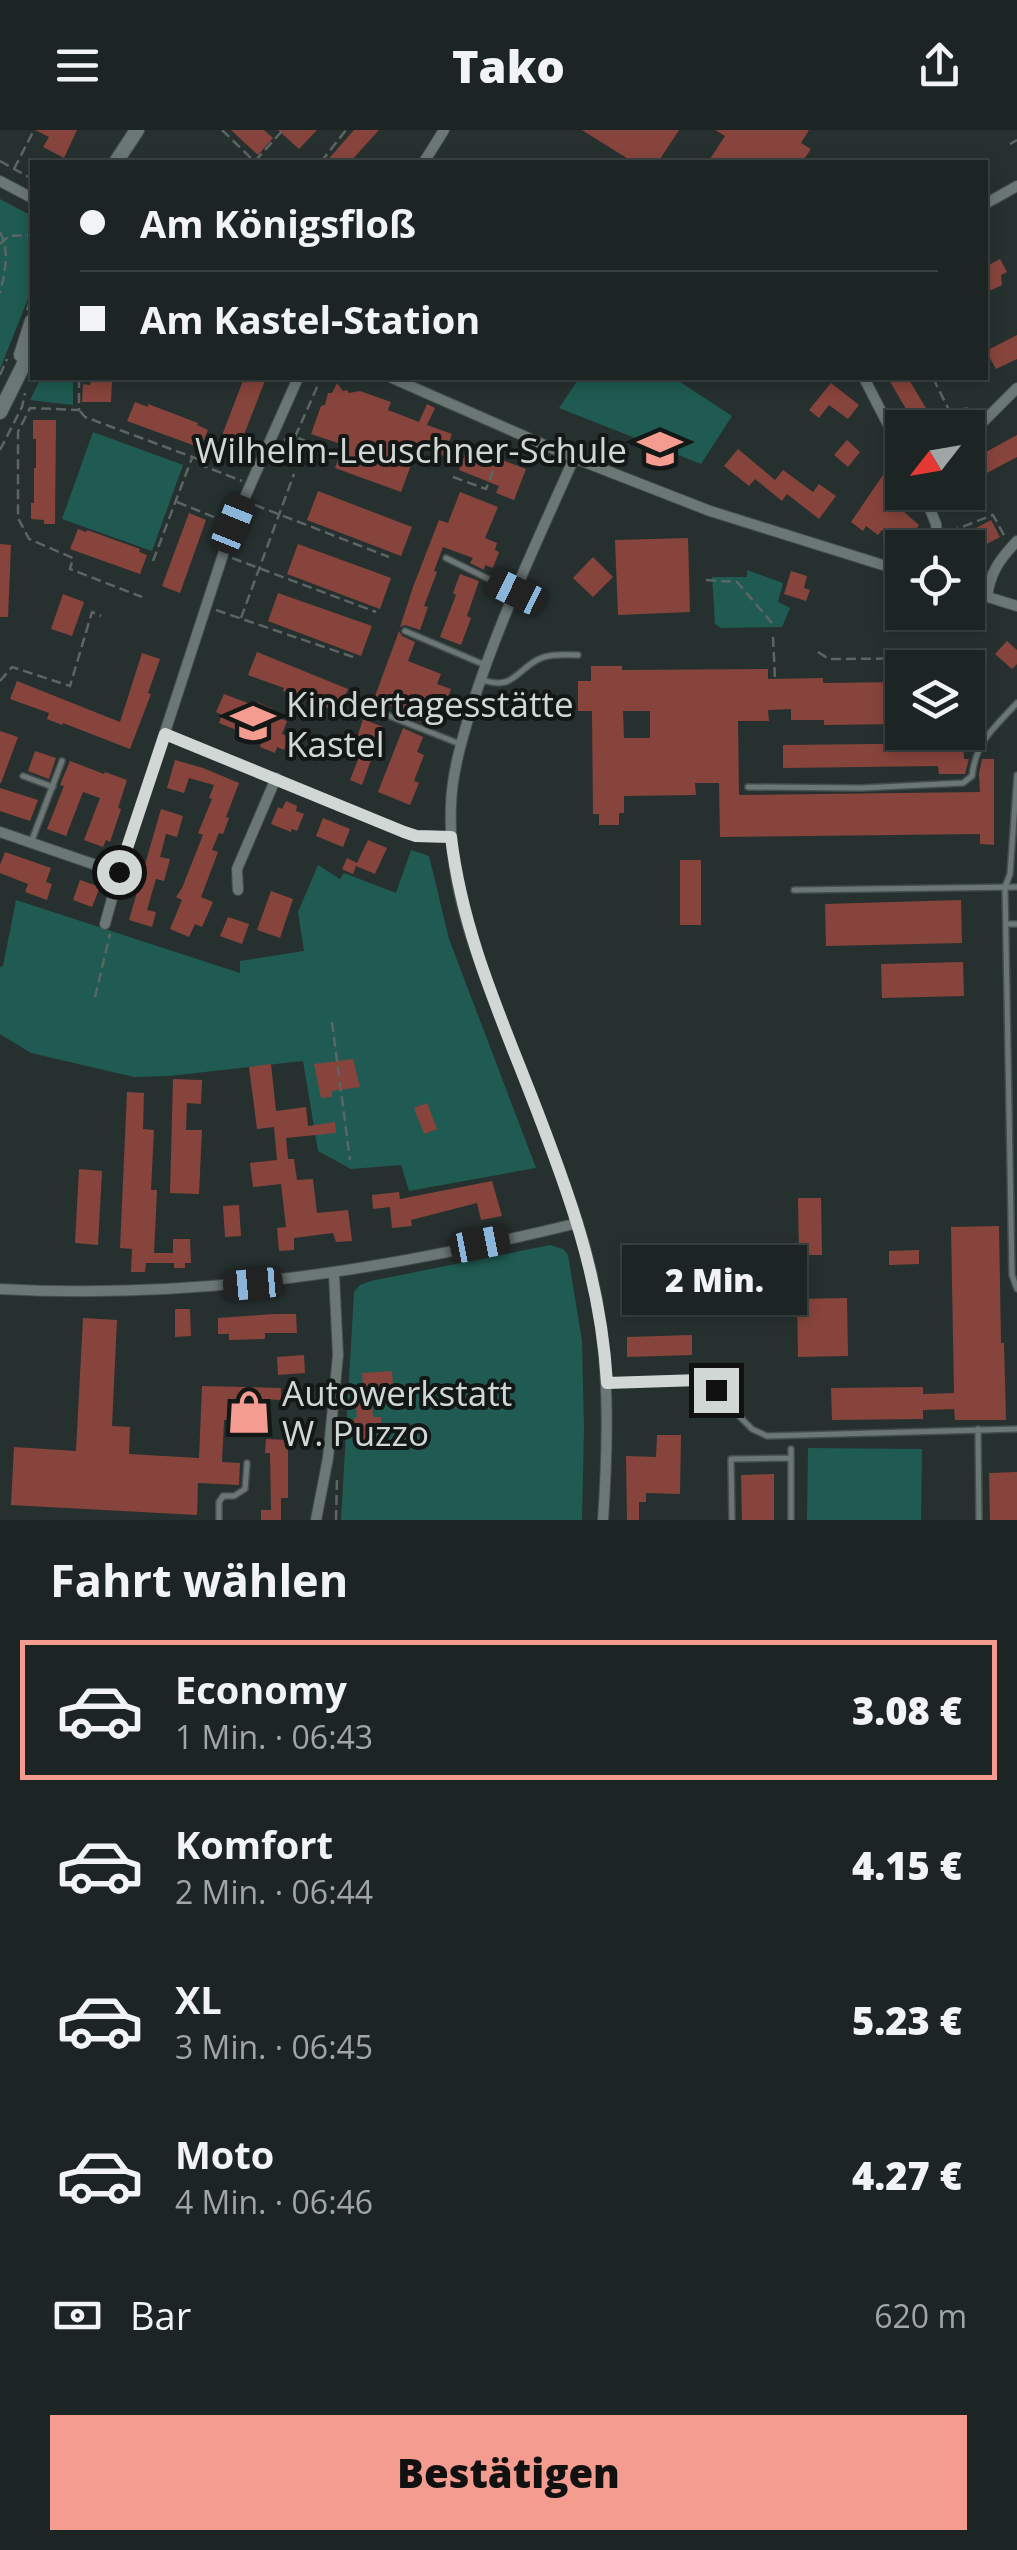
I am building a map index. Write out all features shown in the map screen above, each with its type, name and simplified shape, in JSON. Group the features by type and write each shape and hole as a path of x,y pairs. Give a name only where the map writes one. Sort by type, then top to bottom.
{"street":[{"path":"117,160 137,130"},
{"path":"425,160 444,130"},
{"path":"0,181 30,197"},
{"path":"988,202 1017,186"},
{"path":"18,391 30,331"},
{"path":"0,412 18,391 30,354"},
{"path":"105,924 233,524 297,380"},
{"path":"397,380 574,458 739,521 885,567"},
{"path":"865,380 885,419"},
{"path":"985,420 1017,388"},
{"path":"574,458 480,679 452,784 451,837 467,924 578,1223 600,1308 607,1383 603,1520"},
{"path":"1014,544 996,563 987,597 1017,606"},
{"path":"165,734 404,832 451,837"},
{"path":"238,890 237,869 276,778"},
{"path":"0,832 119,872"},
{"path":"0,1290 168,1291 253,1284 334,1274 578,1223"},
{"path":"316,1520 328,1458 338,1355 334,1274"}],"lane":[{"path":"446,558 516,592"},
{"path":"405,631 485,665"},
{"path":"480,679 503,683 545,657 578,655"},
{"path":"748,787 861,788 963,783 972,776 980,746 1017,702"},
{"path":"370,708 460,744"},
{"path":"31,843 62,762"},
{"path":"1017,775 1015,843 1005,887 1014,1179 1012,1275 1017,1289"},
{"path":"23,776 52,786"},
{"path":"794,890 1017,887"},
{"path":"1006,924 1017,924"},
{"path":"1006,962 1017,963"},
{"path":"607,1383 704,1381 752,1429 767,1436 1017,1429"},
{"path":"978,1430 979,1520"},
{"path":"791,1448 791,1520"},
{"path":"732,1520 731,1459 791,1458"},
{"path":"219,1520 223,1496 234,1496 245,1489 246,1463"}],"path":[{"path":"14,169 34,130"},
{"path":"222,130 253,160"},
{"path":"257,160 283,130"},
{"path":"323,160 346,130"},
{"path":"1010,144 1017,140"},
{"path":"0,161 30,178"},
{"path":"0,232 6,269 0,293"},
{"path":"0,244 9,236 30,236"},
{"path":"78,410 79,380"},
{"path":"295,437 320,380"},
{"path":"934,380 949,410"},
{"path":"0,450 22,407 18,391"},
{"path":"22,407 78,410 85,417 203,461 202,465 250,484"},
{"path":"30,408 18,432 18,518 29,539 73,558 70,569 142,597"},
{"path":"453,476 486,489 508,429"},
{"path":"269,441 274,444 295,437 329,450"},
{"path":"153,561 192,457"},
{"path":"241,618 294,474"},
{"path":"243,501 389,556"},
{"path":"175,502 233,524"},
{"path":"961,530 993,515 1014,544"},
{"path":"223,554 376,612"},
{"path":"706,580 737,582 772,624"},
{"path":"205,607 356,658"},
{"path":"0,681 12,667 70,686 92,612 102,616"},
{"path":"773,637 775,679"},
{"path":"818,652 828,660 885,659"},
{"path":"95,997 110,932 105,924"},
{"path":"332,1022 350,1160"},
{"path":"328,1458 337,1472 336,1520"}],"green space":[{"path":"0,199 30,215 30,294 0,369"},
{"path":"40,380 73,380 73,405 30,400"},
{"path":"578,380 677,380 732,416 701,464 559,408"},
{"path":"93,432 183,465 152,551 62,519"},
{"path":"747,570 783,583 778,602 790,608 782,627 721,628 715,624 712,577 747,577"},
{"path":"411,850 429,856 449,939 536,1168 409,1191 401,1165 351,1169 318,1151 303,1061 134,1077 31,1053 0,1034 0,967 16,900 240,973 240,961 304,951 298,912 318,865 340,879 344,873 396,893"},
{"path":"550,1245 568,1255 582,1341 582,1520 341,1520 354,1292 371,1281"},
{"path":"808,1448 922,1449 921,1520 807,1520"}],"building":[{"path":"35,130 77,130 64,158 43,147 49,137"},
{"path":"231,130 264,130 273,138 258,155"},
{"path":"278,130 317,130 299,149"},
{"path":"354,130 379,130 352,160 328,160"},
{"path":"582,130 679,130 659,160 630,160"},
{"path":"715,130 809,130 801,143 811,149 803,160 709,160 725,136"},
{"path":"1000,259 1007,272 1001,275 1002,285 988,292 988,265"},
{"path":"1017,335 1017,359 996,369 988,350"},
{"path":"91,380 112,380 111,402 82,402 83,384 90,385"},
{"path":"243,380 265,380 240,445 221,438"},
{"path":"889,380 909,380 927,410 907,410"},
{"path":"337,383 343,391 360,391 391,402 388,410 419,422 427,404 435,408 427,425 452,434 444,456 418,446 401,492 335,468 344,445 311,434 321,406"},
{"path":"831,383 859,405 848,419 829,405 819,418 809,410"},
{"path":"135,402 198,423 208,430 201,448 127,421"},
{"path":"33,420 56,420 55,524 31,519 36,468"},
{"path":"1017,435 1017,457 985,474 985,453"},
{"path":"847,440 860,452 848,467 834,455"},
{"path":"468,447 526,469 514,500 496,493 499,486 459,470"},
{"path":"738,449 775,480 783,470 813,492 819,484 836,496 819,519 787,494 782,501 755,479 749,486 724,466"},
{"path":"885,472 885,510 904,510 919,525 915,530 882,530 878,535 851,522"},
{"path":"318,491 412,527 401,556 307,520"},
{"path":"460,492 498,507 485,538 497,543 495,550 499,552 493,568 485,565 484,570 470,563 473,558 443,547 420,630 400,627 439,520 448,523"},
{"path":"189,513 206,520 180,593 162,586"},
{"path":"991,520 1000,537 985,545 985,530 972,530"},
{"path":"78,529 140,549 147,555 140,574 70,549"},
{"path":"688,538 690,612 618,615 615,540"},
{"path":"0,544 11,545 8,617 0,617"},
{"path":"298,544 391,578 380,609 287,574"},
{"path":"593,557 613,577 593,597 573,578"},
{"path":"791,571 807,576 804,588 810,590 806,601 784,594"},
{"path":"460,574 479,581 461,645 440,637"},
{"path":"278,593 372,626 361,656 268,621"},
{"path":"63,594 84,602 72,636 51,629"},
{"path":"399,631 415,642 408,661 441,674 437,684 451,689 442,713 427,707 421,722 374,699"},
{"path":"1007,641 1017,650 1017,664 1012,669 995,654"},
{"path":"257,652 348,689 338,712 248,675"},
{"path":"142,653 160,659 130,749 47,719 49,713 10,699 17,681 120,722"},
{"path":"591,666 622,666 622,670 768,669 768,679 885,682 885,724 824,725 824,720 791,720 791,709 768,710 769,721 738,721 739,795 980,792 982,759 994,759 994,845 980,844 980,834 720,837 719,783 695,783 696,795 624,796 619,825 599,825 599,814 593,814 592,711 578,711 578,681 591,681","holes":["623,711 650,711 650,738 624,738"]},
{"name":"Kindertagesstätte Kastel","path":"224,694 256,706 257,702 273,709 271,715 287,721 282,734 289,737 284,750 277,747 275,753 260,747 262,740 219,723 222,715 216,712"},
{"path":"363,719 383,727 362,785 350,780 363,747 355,744"},
{"path":"403,728 423,737 417,752 424,755 414,781 419,783 410,805 378,792"},
{"path":"0,731 18,737 1,783 0,783"},
{"path":"885,744 885,750 963,750 964,759 969,759 965,774 939,774 938,766 783,768 783,745"},
{"path":"35,751 56,758 49,779 28,771"},
{"path":"175,760 239,783 223,834 219,833 212,850 218,852 201,897 213,902 202,927 195,924 189,937 170,929 182,900 176,897 203,835 198,833 214,785 189,778 184,793 167,788"},
{"path":"70,761 127,780 110,842 106,840 103,847 84,840 100,798 83,792 66,836 47,829"},
{"path":"0,788 38,800 30,821 0,811"},
{"path":"286,801 304,814 297,831 271,824 278,807 282,809"},
{"path":"161,809 183,816 177,837 166,834 160,857 170,859 164,881 156,879 147,910 156,912 152,927 129,920"},
{"path":"323,818 350,829 343,847 316,836"},
{"path":"368,840 387,848 375,874 356,866 353,874 342,869 347,858 357,863"},
{"path":"5,852 51,868 46,882 52,884 47,900 25,892 28,884 0,873"},
{"path":"680,860 701,860 701,925 680,925"},
{"path":"80,880 100,887 92,907 73,900"},
{"path":"271,891 293,899 280,938 257,930"},
{"path":"961,900 962,943 826,946 825,904"},
{"path":"228,917 249,924 242,944 220,936"},
{"path":"963,962 964,996 882,998 881,964"},
{"path":"353,1059 360,1087 332,1091 332,1097 321,1098 314,1064"},
{"path":"271,1064 276,1111 306,1107 308,1126 335,1122 336,1133 286,1138 288,1159 294,1159 297,1180 313,1179 317,1213 348,1210 352,1241 336,1242 333,1233 294,1238 294,1250 279,1251 277,1228 286,1227 281,1184 253,1187 250,1163 277,1160 274,1127 257,1129 249,1067"},
{"path":"173,1079 202,1080 201,1104 187,1103 186,1130 202,1130 199,1194 170,1193"},
{"path":"127,1092 144,1093 143,1129 154,1130 154,1253 173,1253 173,1239 190,1239 191,1263 185,1263 185,1268 174,1268 174,1263 146,1263 145,1272 131,1272 132,1249 120,1248"},
{"path":"427,1103 437,1129 424,1134 414,1108"},
{"path":"79,1169 102,1171 98,1245 75,1243"},
{"path":"492,1181 502,1216 481,1220 477,1203 411,1220 412,1226 392,1228 390,1207 373,1209 372,1195 399,1192 400,1199"},
{"path":"798,1198 821,1198 822,1255 799,1255"},
{"path":"239,1205 241,1236 225,1237 223,1206"},
{"path":"999,1226 1006,1420 955,1420 954,1409 923,1410 923,1419 832,1420 831,1388 923,1387 923,1394 954,1393 951,1227"},
{"path":"662,1250 663,1287 634,1288 633,1252"},
{"path":"919,1250 919,1264 889,1265 889,1251"},
{"path":"847,1298 848,1356 798,1357 797,1299"},
{"path":"175,1309 190,1309 191,1336 175,1337"},
{"path":"296,1314 297,1333 265,1333 265,1339 229,1340 229,1334 218,1334 218,1318"},
{"path":"83,1318 117,1320 112,1426 130,1427 129,1454 199,1458 202,1386 281,1388 281,1400 262,1399 261,1421 224,1420 222,1462 240,1463 239,1485 198,1483 197,1515 11,1505 14,1447 76,1451"},
{"path":"692,1335 692,1355 627,1357 627,1337"},
{"path":"304,1355 305,1373 278,1375 277,1357"},
{"path":"392,1371 393,1386 363,1388 362,1373"},
{"path":"371,1393 373,1417 381,1417 382,1430 375,1430 375,1440 355,1440 355,1395"},
{"path":"657,1435 681,1435 680,1494 646,1493 646,1502 639,1502 639,1520 627,1520 626,1456 656,1457"},
{"path":"266,1439 288,1440 288,1498 281,1498 281,1520 261,1520 261,1510 271,1510 270,1453 265,1453"},
{"path":"1017,1472 1017,1520 990,1520 989,1473"},
{"path":"774,1474 774,1520 742,1520 741,1475"}],"place":[{"name":"Wilhelm-Leuschner-Schule","path":"660,449"},
{"name":"Kindertagesstätte Kastel","path":"253,723"},
{"name":"Autowerkstatt W. Puzzo","path":"249,1412"}],"route":[{"path":"119,872 165,734 404,832 451,837 467,924 578,1223 600,1308 607,1383 700,1380 716,1390"}]}
